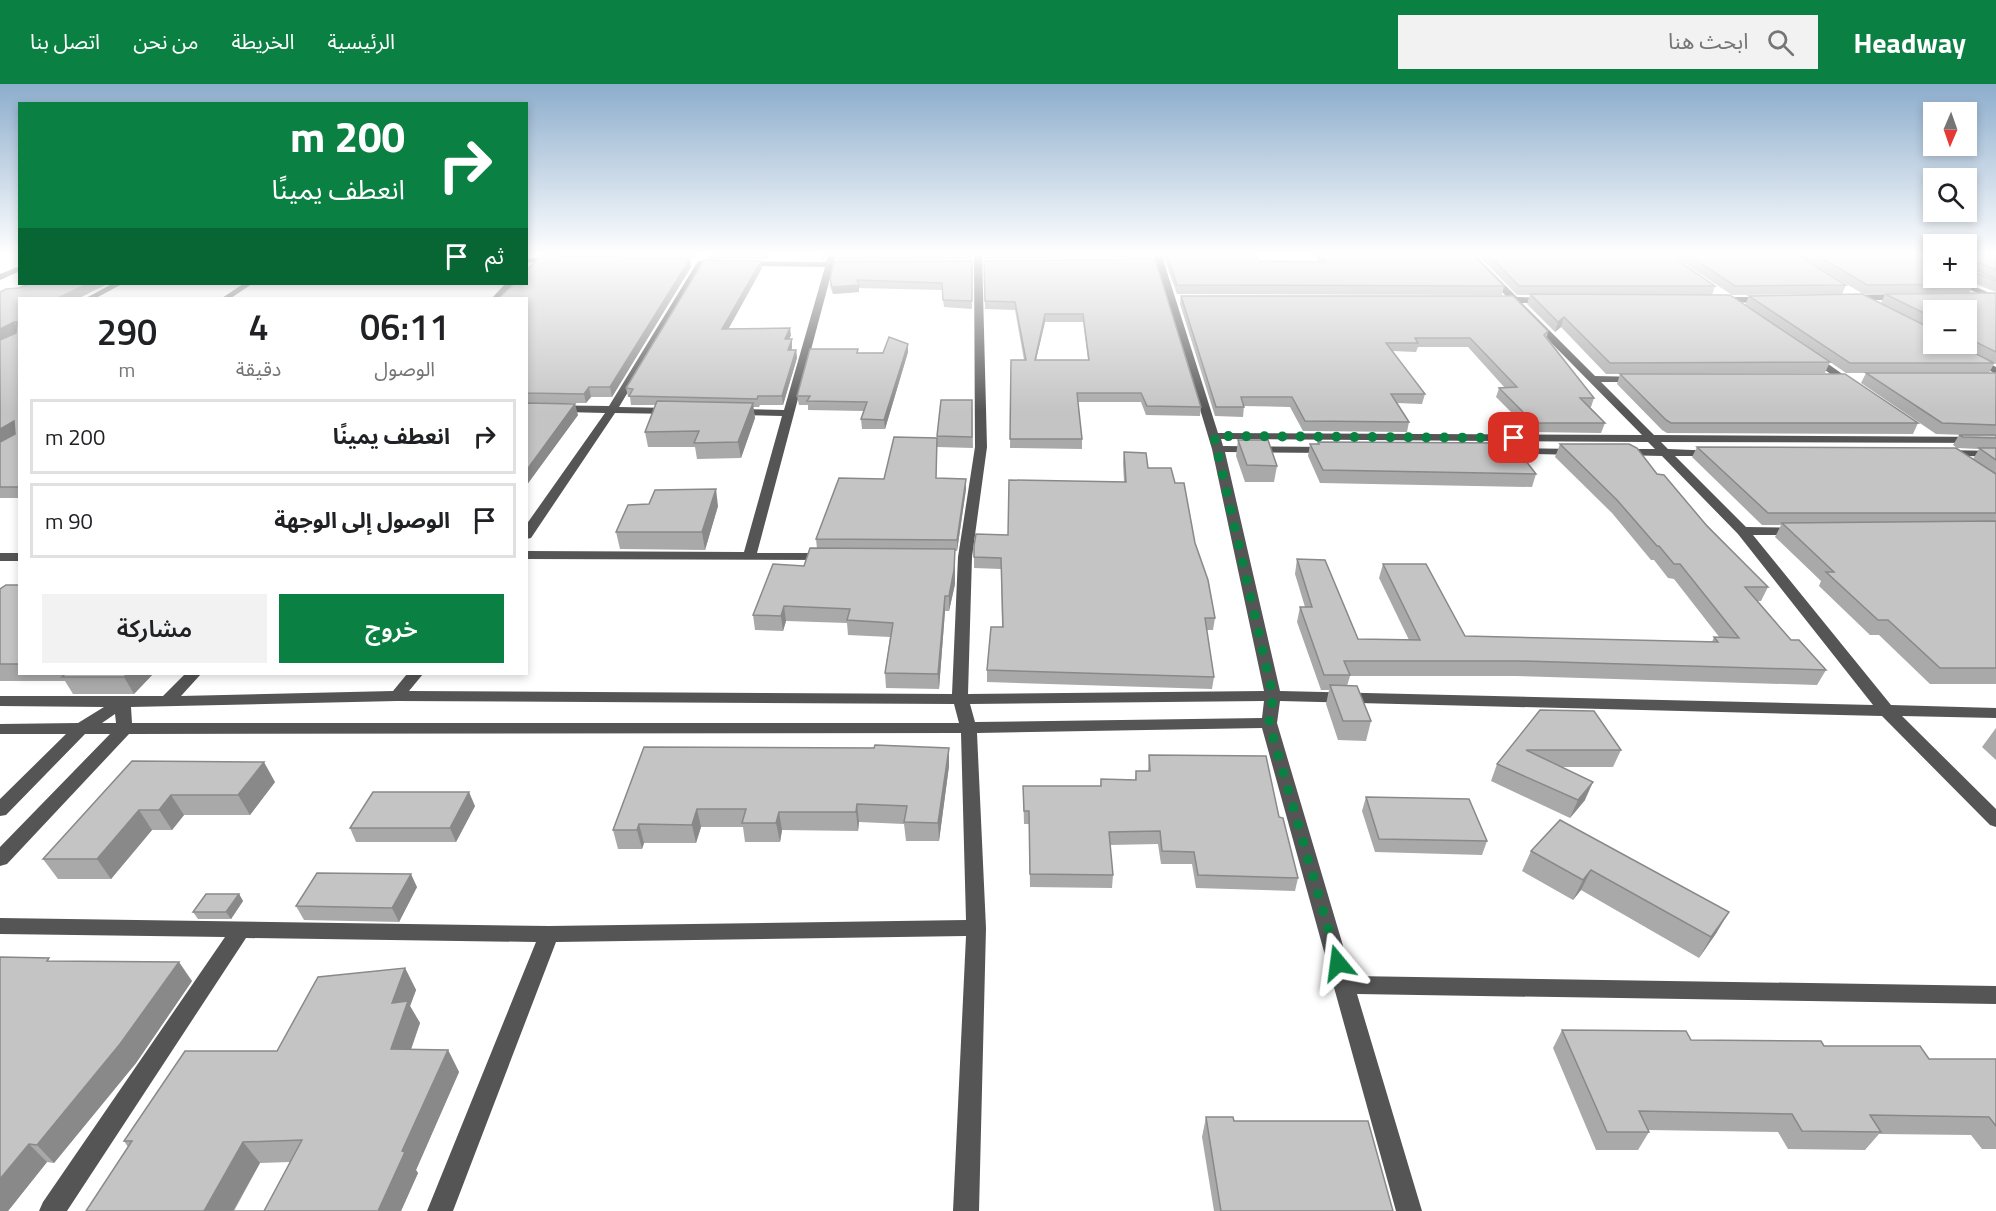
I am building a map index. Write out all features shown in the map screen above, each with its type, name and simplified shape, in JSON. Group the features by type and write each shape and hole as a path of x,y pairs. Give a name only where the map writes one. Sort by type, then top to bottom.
{"street":[{"path":"528,532 612,410 674,306"},
{"path":"749,557 819,306"},
{"path":"966,1211 976,928 969,728 960,699 959,557 981,447 978,306"},
{"path":"1180,306 1216,443 1273,696 1269,723 1409,1211"},
{"path":"1521,306 1743,531 1886,710 1996,820"},
{"path":"1739,306 1750,314"},
{"path":"1874,306 1878,308"},
{"path":"1797,347 1863,392"},
{"path":"1964,354 1996,371"},
{"path":"1984,379 1996,378"},
{"path":"1593,379 1653,379"},
{"path":"1821,380 1868,379"},
{"path":"528,408 683,411"},
{"path":"718,412 789,413"},
{"path":"1916,428 1970,465"},
{"path":"1216,443 1996,440"},
{"path":"1216,443 1336,450"},
{"path":"1489,451 1726,453"},
{"path":"1929,453 1996,454"},
{"path":"1743,531 1812,531"},
{"path":"528,555 845,557"},
{"path":"0,557 17,557"},
{"path":"0,568 17,557"},
{"path":"167,701 191,675"},
{"path":"397,696 414,675"},
{"path":"0,701 123,702 397,696 960,699 1273,696 1996,713"},
{"path":"0,810 80,730 123,702"},
{"path":"0,859 124,730 123,702"},
{"path":"0,729 969,728 1269,723"},
{"path":"0,926 549,934 976,928"},
{"path":"52,1211 240,931"},
{"path":"440,1211 549,934"},
{"path":"1345,985 1996,995"}],"building":[{"path":"0,306 18,306 18,487 0,487 0,442 15,434 14,421 0,429 0,340 16,333 17,322 0,329"},
{"path":"528,306 661,306 610,387 589,387 584,394 528,393"},
{"path":"676,306 735,306 722,329 790,328 785,339 792,339 788,350 796,350 782,396 758,396 757,399 629,396 633,389 626,388"},
{"path":"1016,306 1169,306 1201,407 1147,406 1141,393 1077,393 1082,439 1010,439 1011,360 1026,360","holes":["1045,314 1083,314 1089,360 1035,360"]},
{"path":"1184,306 1523,306 1548,331 1544,335 1594,398 1580,398 1605,423 1534,423 1499,388 1517,387 1470,338 1415,338 1418,343 1386,343 1425,394 1391,394 1409,422 1305,421 1292,397 1241,397 1244,407 1216,407"},
{"path":"1542,306 1746,306 1830,362 1610,363 1564,317 1558,322"},
{"path":"1763,306 1885,306 1923,324 1923,354 1976,354 1994,363 1850,363"},
{"path":"1909,306 1923,306 1923,313"},
{"path":"1977,306 1996,306 1996,352 1977,342"},
{"path":"889,337 908,344 884,420 861,419 867,402 807,401 810,396 797,396 810,349 858,349 857,353 883,353"},
{"path":"1866,373 1996,373 1996,425 1942,423"},
{"path":"1620,374 1845,374 1918,423 1671,423"},
{"path":"941,400 972,400 972,437 937,436"},
{"path":"657,401 753,403 738,442 694,443 699,431 645,432"},
{"path":"528,403 575,404 528,468"},
{"path":"1959,435 1996,435 1996,438 1963,437"},
{"path":"894,437 937,438 936,478 966,479 957,540 816,539 839,478 884,479"},
{"path":"1238,440 1268,440 1277,466 1247,465"},
{"path":"1318,442 1512,443 1536,474 1323,470 1310,444 1319,444"},
{"path":"1560,444 1629,444 1637,448 1657,474 1664,475 1707,526 1768,587 1745,587 1791,640 1799,640 1826,670 1521,661 1344,661 1350,675 1324,675 1300,607 1312,607 1297,559 1325,560 1358,639 1420,640 1383,564 1426,564 1465,636 1718,642 1714,637 1739,638 1680,564 1674,564 1617,500"},
{"path":"1697,447 1956,448 1996,474 1996,513 1768,513"},
{"path":"1979,448 1996,448 1996,460"},
{"path":"1124,452 1146,453 1148,468 1171,468 1175,483 1184,483 1195,543 1208,580 1215,618 1205,618 1214,677 987,670 991,627 1003,627 1001,558 974,557 974,546 976,534 1008,535 1009,480 1126,482"},
{"path":"716,489 702,532 616,532 628,505 649,504 655,490"},
{"path":"1996,521 1996,668 1940,668 1888,620 1878,620 1826,572 1834,572 1782,523"},
{"path":"810,548 955,549 949,596 945,596 938,674 885,673 893,623 847,620 850,609 784,606 781,616 753,615 773,564 804,566"},
{"path":"6,585 18,585 18,664 0,664 0,589"},
{"path":"64,675 126,675 124,677 62,677"},
{"path":"1330,685 1357,686 1371,721 1343,721"},
{"path":"1540,710 1594,711 1621,750 1526,750 1593,782 1578,800 1497,764"},
{"path":"875,745 949,748 938,823 904,822 907,806 857,804 856,812 779,812 776,823 742,823 746,809 697,809 692,825 639,824 637,830 613,830 644,747 874,748"},
{"path":"1149,755 1266,756 1279,817 1283,818 1298,878 1198,875 1194,852 1162,851 1160,831 1109,832 1113,875 1030,874 1029,811 1024,811 1023,786 1101,786 1101,779 1136,780 1136,771 1150,771"},
{"path":"132,761 264,762 238,795 171,795 159,810 139,810 97,859 43,859"},
{"path":"373,792 469,792 450,828 350,828"},
{"path":"1366,797 1469,799 1487,841 1379,839"},
{"path":"1560,820 1729,912 1711,937 1591,870 1583,880 1531,851"},
{"path":"317,873 411,874 392,908 296,906"},
{"path":"206,894 239,894 226,912 193,912"},
{"path":"0,957 49,958 47,961 179,962 120,1044 37,1145 29,1144 0,1179"},
{"path":"405,968 392,1003 408,1001 391,1049 448,1050 402,1151 405,1152 378,1211 264,1211 302,1140 243,1142 204,1211 86,1211 132,1141 124,1141 185,1051 277,1051 318,977"},
{"path":"1562,1030 1686,1031 1691,1040 1821,1041 1824,1046 1920,1046 1929,1059 1996,1059 1996,1126 1989,1117 1870,1115 1881,1132 1802,1131 1792,1114 1639,1111 1649,1132 1607,1132"},
{"path":"1206,1117 1233,1117 1234,1121 1368,1121 1393,1211 1221,1211"}],"route":[{"path":"1338,963 1269,723 1273,696 1214,436 1514,438"}]}
